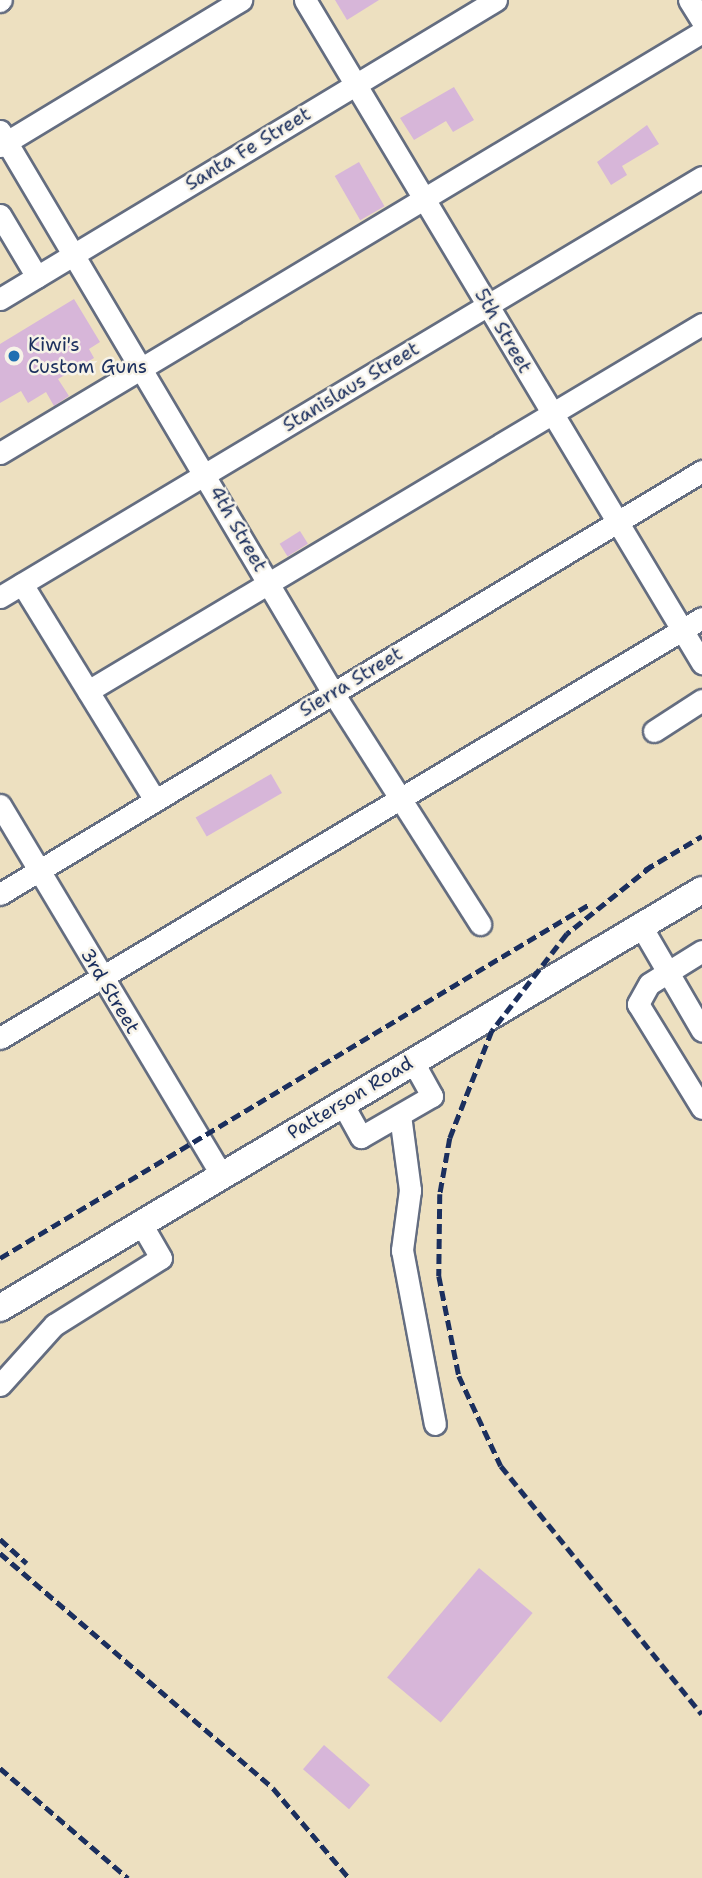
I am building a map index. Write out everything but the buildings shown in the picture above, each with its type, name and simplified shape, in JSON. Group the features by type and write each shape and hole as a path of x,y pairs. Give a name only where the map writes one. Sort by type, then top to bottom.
{"main road":[{"name":"Patterson Road","path":"0,1308 412,1060 702,890"}],"street":[{"path":"2,139 241,0"},
{"name":"5th Street","path":"304,0 616,524 702,663"},
{"name":"Santa Fe Street","path":"0,299 496,0"},
{"path":"690,0 702,21"},
{"path":"0,453 702,32"},
{"name":"4th Street","path":"2,139 207,474 332,693 480,924"},
{"name":"Stanislaus Street","path":"0,597 702,177"},
{"path":"0,215 37,277"},
{"path":"88,691 702,324"},
{"name":"Sierra Street","path":"0,894 702,471"},
{"path":"22,584 155,800"},
{"path":"0,1038 702,618"},
{"path":"653,731 702,700"},
{"name":"3rd Street","path":"0,805 222,1176"},
{"path":"641,926 702,1031"},
{"path":"702,951 649,984 638,1004 702,1108"},
{"path":"342,1103 361,1137 432,1096 412,1060"},
{"path":"400,1115 410,1189 402,1250 435,1424"},
{"path":"0,1385 54,1325 161,1258 141,1224"}],"railway":[{"path":"645,870 702,836"},
{"path":"652,866 567,934 492,1031 450,1138 440,1194 439,1276 459,1376 501,1466 702,1714"},
{"path":"0,1258 588,905"},
{"path":"0,1539 27,1563"},
{"path":"0,1553 273,1788 349,1878"},
{"path":"0,1768 128,1878"}],"place":[{"name":"Kiwi's Custom Guns","path":"14,356"}]}
